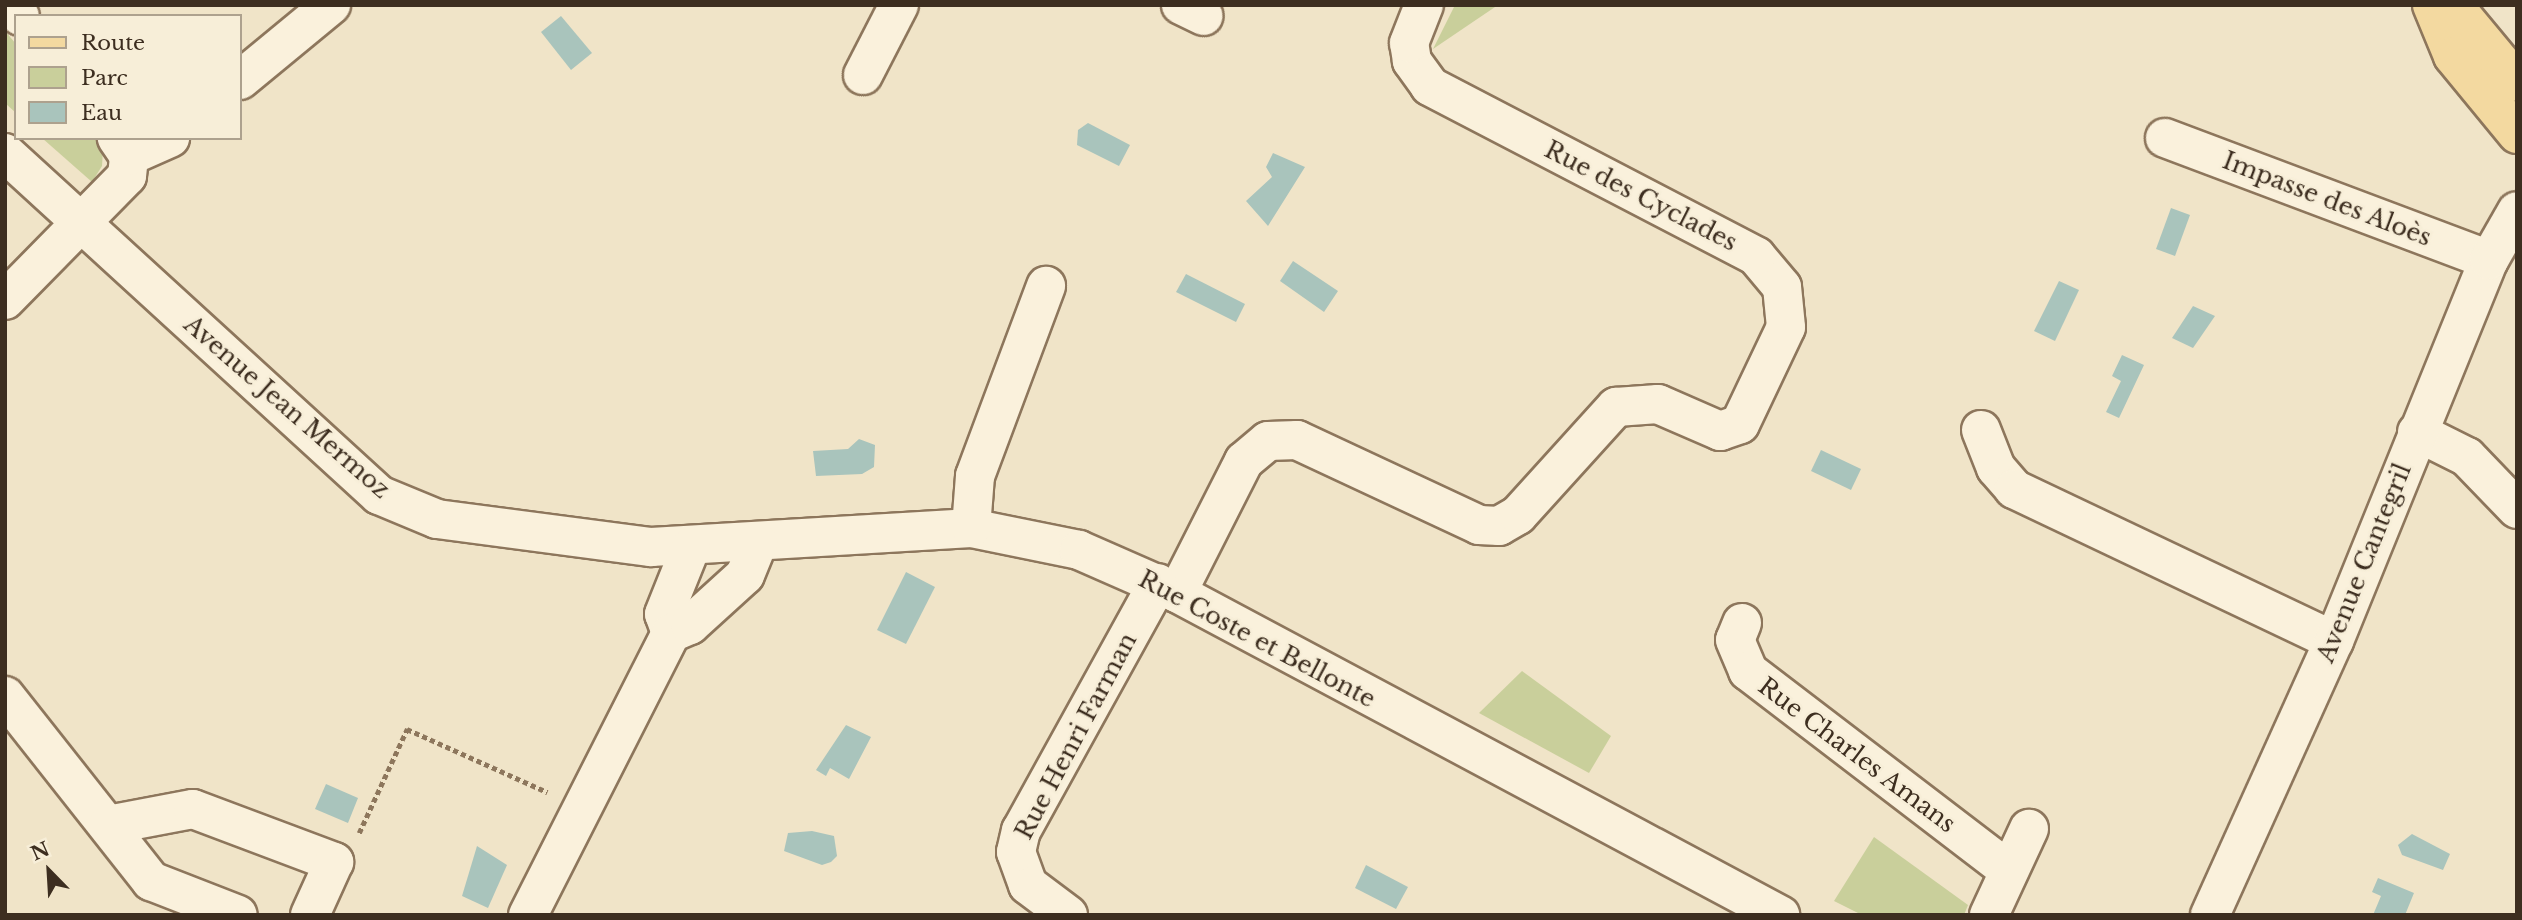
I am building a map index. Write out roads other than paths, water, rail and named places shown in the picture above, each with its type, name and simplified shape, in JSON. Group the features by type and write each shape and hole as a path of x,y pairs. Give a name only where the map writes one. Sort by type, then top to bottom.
{"main road":[{"path":"2432,5 2453,56 2517,134"},
{"path":"2453,5 2517,82"}],"street":[{"path":"242,78 331,5"},
{"path":"863,75 899,5"},
{"name":"Rue des Cyclades","path":"1424,5 1409,43 1412,61 1430,86 1770,268 1782,287 1786,327 1745,418 1731,429"},
{"name":"Impasse des Aloès","path":"2165,138 2489,260"},
{"path":"5,300 127,176 123,147 160,140"},
{"name":"Avenue Jean Mermoz","path":"5,153 379,495 437,519 691,547"},
{"name":"Avenue Cantegril","path":"2210,915 2334,641 2489,260 2517,211"},
{"path":"971,528 975,476 1046,286"},
{"name":"Rue Henri Farman","path":"1068,915 1028,886 1016,852 1021,831 1244,461 1268,441 1297,440 1479,525 1499,526 1518,516 1616,407 1647,402 1710,429 1731,429"},
{"path":"1982,430 1996,468 2014,489 2334,641"},
{"path":"2417,432 2467,457 2517,509"},
{"name":"Rue Coste et Bellonte","path":"691,547 971,528 1079,550 1167,588 1780,915"},
{"path":"528,915 671,633 690,625 746,575 758,543"},
{"path":"671,633 664,614 691,547"},
{"name":"Rue Charles Amans","path":"1742,623 1735,640 1748,671 2008,870"},
{"path":"5,696 151,881 238,915"},
{"path":"108,825 193,809 334,862 310,915"},
{"path":"1989,915 2029,830"}],"water":[{"path":"561,16 592,53 571,70 541,32"},
{"path":"1088,123 1130,145 1119,166 1077,145 1078,130"},
{"path":"1273,153 1305,167 1268,226 1246,201 1272,177 1266,167"},
{"path":"2171,208 2190,215 2175,256 2156,249"},
{"path":"1293,261 1338,291 1324,312 1280,281"},
{"path":"1186,274 1245,304 1236,322 1176,292"},
{"path":"2059,281 2079,290 2055,341 2034,331"},
{"path":"2193,306 2215,316 2193,348 2172,338"},
{"path":"2122,355 2144,365 2119,418 2106,412 2121,381 2112,376"},
{"path":"859,439 875,445 874,467 862,474 816,476 813,451 848,449"},
{"path":"1821,450 1861,469 1851,490 1811,471"},
{"path":"906,572 935,587 906,644 877,630"},
{"path":"846,725 871,737 849,779 830,768 826,776 816,770"},
{"path":"326,784 358,798 348,823 315,809"},
{"path":"812,831 834,836 837,856 831,862 822,865 784,851 788,833"},
{"path":"2412,834 2450,854 2443,870 2402,855 2398,845"},
{"path":"477,846 507,865 488,908 462,896"},
{"path":"1366,865 1408,887 1396,909 1355,888"},
{"path":"2378,878 2414,893 2405,915 2373,915 2381,896 2372,892"}]}
